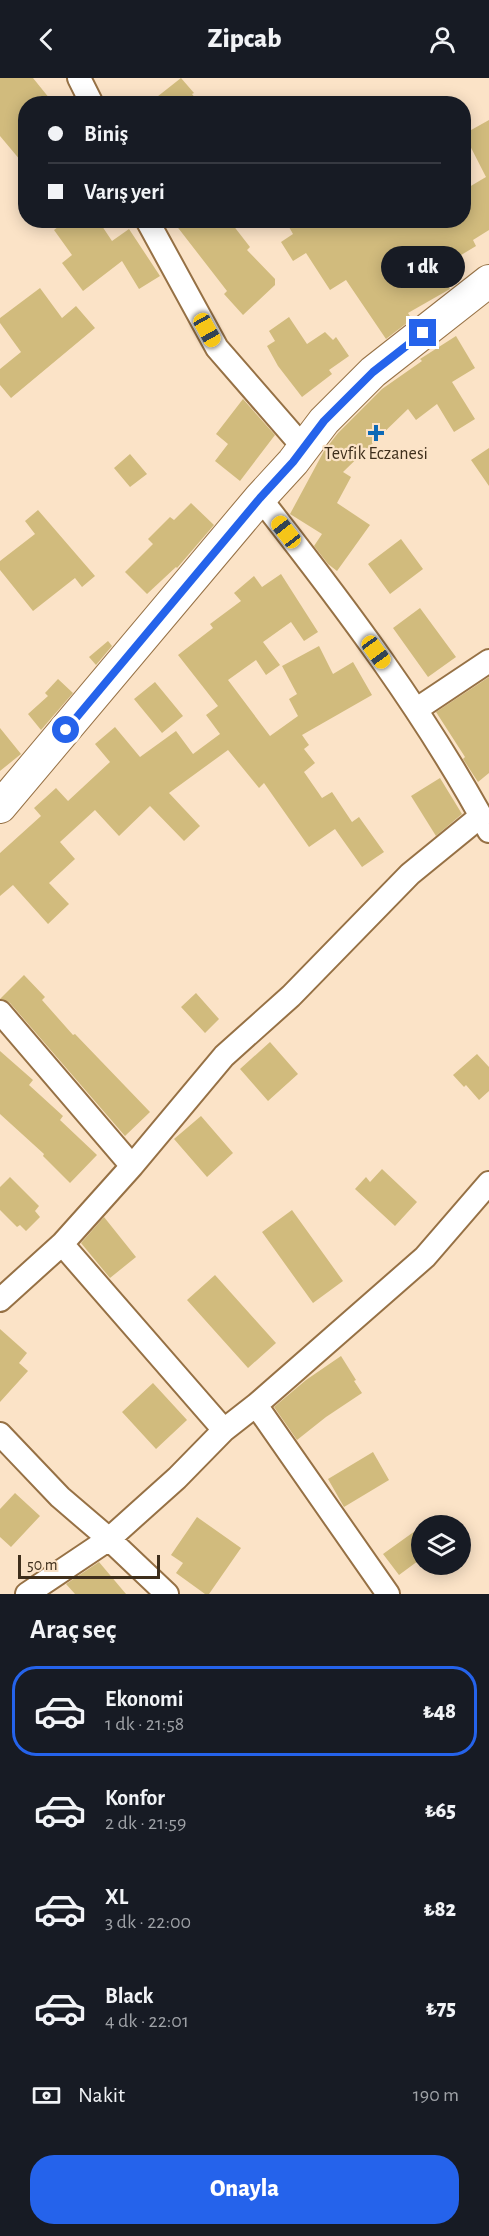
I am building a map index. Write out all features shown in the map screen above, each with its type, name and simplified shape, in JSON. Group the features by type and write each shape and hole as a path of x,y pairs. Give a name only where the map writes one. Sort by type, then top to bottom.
{"main road":[{"path":"0,807 304,448 324,421 373,372 489,281"}],"street":[{"path":"80,78 88,96"},
{"path":"151,228 217,348 304,448"},
{"path":"0,1300 62,1244 132,1166 224,1056 291,996 410,874 485,823 417,709 335,595 260,498"},
{"path":"417,709 489,661"},
{"path":"0,1012 132,1166"},
{"path":"27,1594 109,1539 177,1478 224,1430 256,1405 425,1257 489,1183"},
{"path":"62,1244 224,1430"},
{"path":"256,1405 388,1594"},
{"path":"0,1434 60,1497 109,1539 145,1585 167,1594"}],"building":[{"path":"0,78 33,78 48,96 18,96 18,157 0,136"},
{"path":"181,78 194,93 192,94 194,96 158,96"},
{"path":"489,120 489,230 473,240 476,246 438,269 450,289 408,313 412,319 386,339 346,280 330,290 306,253 293,261 281,242 293,234 290,228 471,228 471,186 486,177 471,148 471,130"},
{"path":"57,228 103,228 112,241 129,229 160,276 139,289 122,261 83,291 62,263 72,255 54,230"},
{"path":"178,228 235,228 250,247 247,250 275,279 275,285 243,315 224,294 227,291"},
{"path":"40,288 62,318 76,306 95,328 11,398 0,385 0,369 21,352 0,323 0,318"},
{"path":"289,317 307,344 325,332 333,340 336,337 349,356 329,370 332,374 302,397 278,366 267,346 275,341 269,331"},
{"path":"456,336 475,368 452,382 475,419 454,432 437,404 416,420 408,409 343,472 351,477 337,503 370,525 337,571 328,564 314,546 322,534 290,514 324,451 338,433 382,389 422,361 420,359"},
{"path":"243,399 275,435 240,481 215,461 228,444 216,434"},
{"path":"489,448 489,486 471,460"},
{"path":"130,454 147,474 130,487 114,468"},
{"path":"191,503 214,525 177,568 147,594 125,572 153,544 148,539 170,517 174,520"},
{"path":"38,510 95,576 82,587 75,578 33,611 0,570 0,561 35,534 25,521"},
{"path":"401,539 423,569 390,594 368,564"},
{"path":"281,574 318,632 304,641 291,622 263,642 280,665 266,675 256,660 228,680 270,736 298,716 289,699 297,694 282,666 319,646 333,674 353,662 372,695 302,735 309,745 304,749 315,763 304,772 322,798 332,792 352,822 359,817 384,852 362,867 335,829 309,847 264,783 259,788 228,750 169,793 200,826 184,841 150,806 119,836 95,810 60,842 75,859 49,883 69,904 48,924 13,885 0,896 0,853 41,816 34,808 56,788 68,801 110,762 95,744 115,727 140,757 176,731 193,754 220,734 206,715 218,706 178,655 213,628 210,624 241,601 234,593 254,576 262,587"},
{"path":"420,608 456,657 428,677 393,628"},
{"path":"108,641 112,646 96,665 89,657"},
{"path":"489,677 489,773 478,782 436,712"},
{"path":"58,679 73,693 41,730 28,714 48,696 45,693"},
{"path":"155,682 183,716 162,733 134,699"},
{"path":"0,728 21,754 0,771"},
{"path":"440,778 462,814 436,836 411,796"},
{"path":"24,975 45,997 42,1000 73,1035 75,1034 150,1112 125,1136 10,1003 0,999"},
{"path":"196,993 219,1019 205,1033 181,1007"},
{"path":"270,1042 298,1074 268,1101 240,1069"},
{"path":"0,1051 33,1080 29,1085 63,1116 60,1120 97,1155 70,1183 43,1156 44,1154 0,1114"},
{"path":"477,1054 489,1067 489,1091 479,1100 466,1085 464,1087 453,1075"},
{"path":"201,1116 233,1153 207,1177 174,1139"},
{"path":"382,1169 417,1202 395,1226 355,1189 366,1177 370,1182"},
{"path":"10,1177 39,1206 35,1211 40,1217 26,1231 20,1225 17,1227 0,1210 0,1187"},
{"path":"292,1210 343,1281 313,1303 262,1232"},
{"path":"104,1217 136,1257 110,1278 81,1243"},
{"path":"215,1275 276,1343 248,1368 187,1300"},
{"path":"0,1329 27,1353 19,1363 28,1371 0,1402"},
{"path":"341,1356 362,1393 297,1440 274,1407 306,1380"},
{"path":"153,1383 187,1420 156,1449 122,1412"},
{"path":"373,1452 389,1480 344,1507 328,1479"},
{"path":"15,1493 40,1516 11,1547 0,1537 0,1509"},
{"path":"197,1517 241,1548 209,1594 205,1594 176,1573 183,1563 171,1555"},
{"path":"411,1534 411,1566 399,1575 383,1554"},
{"path":"99,1562 126,1594 75,1594 66,1584"}],"place":[{"name":"Tevfik Eczanesi","path":"376,433"}],"route":[{"path":"66,730 260,498 293,462 324,421 373,372 423,333"}]}
